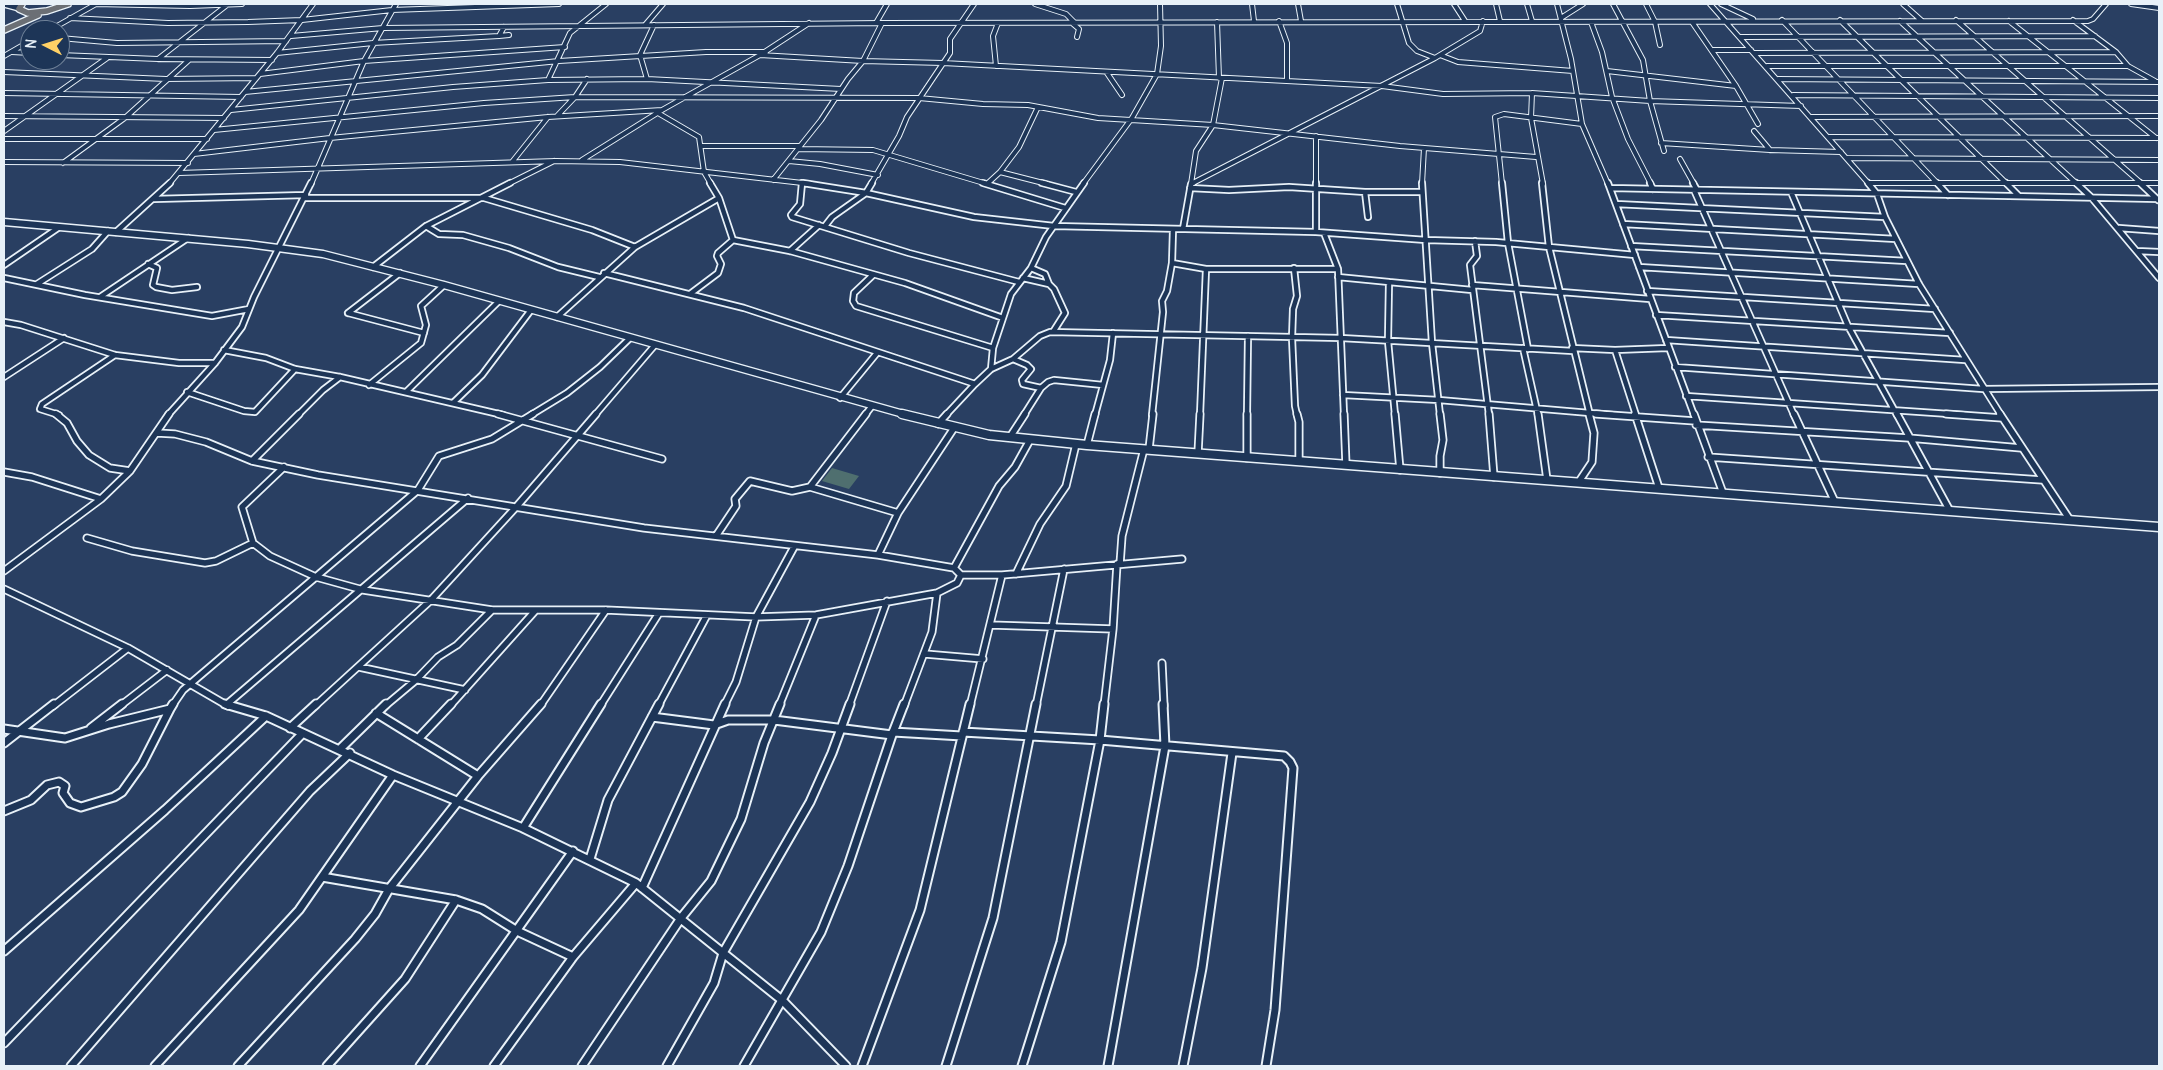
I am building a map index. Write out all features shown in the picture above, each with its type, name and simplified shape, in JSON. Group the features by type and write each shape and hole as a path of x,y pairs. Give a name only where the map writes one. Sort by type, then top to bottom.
{"main road":[{"path":"4,28 68,4"},
{"path":"4,28 19,11 28,13 48,11"}],"street":[{"path":"4,4 19,11"},
{"path":"67,20 96,4 190,6 242,4"},
{"path":"158,59 228,4"},
{"path":"37,284 92,249 154,199 188,163 272,60 313,4"},
{"path":"4,571 101,499 130,472 164,420 187,392 215,363 242,327 249,309 305,197 364,61 396,4"},
{"path":"70,18 206,23 302,20 392,10 559,4"},
{"path":"548,80 559,61 570,33 606,4"},
{"path":"646,25 663,4"},
{"path":"876,23 887,4"},
{"path":"790,251 832,217 866,193 878,175 907,117 950,53 950,39 964,22 974,4"},
{"path":"1035,4 1066,14 1078,29 1077,36"},
{"path":"991,369 994,348 1011,294 1031,268 1054,226 1076,192 1132,118 1157,74 1161,46 1160,4"},
{"path":"1252,4 1254,21"},
{"path":"1298,4 1301,21"},
{"path":"1398,4 1401,21 1409,43 1417,51 1435,58"},
{"path":"1454,4 1466,21"},
{"path":"1496,4 1500,21"},
{"path":"1527,4 1532,20"},
{"path":"1557,4 1573,71 1582,124 1610,188 1708,457 1723,493"},
{"path":"1562,20 1583,4"},
{"path":"1613,4 1621,22 1640,51 1647,75 1650,101 1664,151"},
{"path":"1646,4 1655,22 1660,45"},
{"path":"1710,4 1812,117 1877,194 1885,217 1919,284 1983,389 2070,520"},
{"path":"1721,4 1757,20"},
{"path":"1903,4 1922,21"},
{"path":"291,36 383,28 809,23 2093,20 2106,4"},
{"path":"2131,4 2159,8"},
{"path":"1742,20 1744,18 1743,15"},
{"path":"1191,186 1435,58 1480,31 1483,20"},
{"path":"1782,20 1948,196"},
{"path":"1840,20 2019,196"},
{"path":"1956,20 2158,200"},
{"path":"2008,20 2045,52 2158,139"},
{"path":"2073,20 2116,52 2128,66 2158,82"},
{"path":"1279,21 1287,43 1287,81"},
{"path":"1900,21 2077,183 2119,228 2158,275"},
{"path":"1183,229 1196,151 1213,125 1220,78 1217,22"},
{"path":"1591,22 1607,71 1606,75 1612,97 1628,139 1653,189"},
{"path":"1692,22 1713,50 1758,124"},
{"path":"582,160 683,98 766,52 809,23"},
{"path":"773,180 863,61 882,23"},
{"path":"996,66 993,36 998,23"},
{"path":"648,79 640,55 654,25"},
{"path":"499,36 504,27"},
{"path":"277,53 373,43 509,35"},
{"path":"1740,36 2095,36"},
{"path":"70,39 117,43 286,42"},
{"path":"4,56 20,47"},
{"path":"260,74 364,61 565,47"},
{"path":"1713,50 1752,52 2116,52"},
{"path":"12,52 20,52"},
{"path":"245,92 559,61 640,55 766,52"},
{"path":"760,55 1382,86 1452,95 1532,93 1650,101 1801,106"},
{"path":"1440,55 1458,62 1573,71"},
{"path":"70,56 189,60 272,60"},
{"path":"4,131 107,58"},
{"path":"63,163 126,117 189,60"},
{"path":"1767,66 2128,66"},
{"path":"1607,71 1736,86"},
{"path":"4,72 166,79 256,78"},
{"path":"1107,73 1122,96"},
{"path":"557,116 575,97 587,79"},
{"path":"231,110 453,87 548,80 648,79 714,81 841,89"},
{"path":"1778,79 2158,82"},
{"path":"4,93 146,97 242,96"},
{"path":"1532,93 1531,118 1536,157 1543,186 1549,247 1561,292 1572,349 1594,433 1592,462 1578,483"},
{"path":"1792,95 2159,98"},
{"path":"214,130 484,103 575,97 919,98 1038,107 1098,118 1132,118 1213,125 1424,148 1536,157"},
{"path":"988,183 1000,172 1019,147 1038,107"},
{"path":"194,154 330,138 557,116 660,112 699,137 704,172 720,198 734,240"},
{"path":"1547,480 1537,410 1525,349 1517,288 1508,243 1498,154 1496,117 1504,114 1582,124"},
{"path":"4,116 224,118"},
{"path":"1812,117 2159,116"},
{"path":"512,162 548,117"},
{"path":"1754,131 1770,150"},
{"path":"1316,136 1316,232"},
{"path":"1829,137 2158,139"},
{"path":"4,138 207,139"},
{"path":"1661,142 1770,150 1841,152"},
{"path":"701,146 861,148 888,153 1065,208"},
{"path":"1424,148 1421,192 1432,343 1442,440 1440,473"},
{"path":"1680,158 1696,190 1762,346 1835,502"},
{"path":"1847,158 1914,160 2159,160"},
{"path":"179,173 582,160 620,162 802,183 866,193 974,217 1054,226 1316,232 1426,240 1508,243 1635,255"},
{"path":"373,267 426,226 556,161"},
{"path":"788,161 841,167 878,175"},
{"path":"4,162 188,163"},
{"path":"1000,172 1076,192"},
{"path":"802,183 800,204 791,216 909,253 1021,280 1050,284"},
{"path":"1868,183 2159,183"},
{"path":"1191,186 1229,190 1275,187 1365,192 1421,192"},
{"path":"1610,188 1948,196 2091,197 2158,200"},
{"path":"1365,192 1368,217"},
{"path":"1791,192 1848,326 1950,511"},
{"path":"154,199 305,197 484,198 592,230 635,246"},
{"path":"557,317 635,246 686,219 720,198"},
{"path":"1616,204 1885,217"},
{"path":"4,222 188,238 323,254 444,285 840,398 938,424 1030,440 2159,527"},
{"path":"1623,224 1896,239"},
{"path":"426,226 439,234 463,235 509,248 558,267 599,277"},
{"path":"4,265 58,228"},
{"path":"2119,228 2159,231"},
{"path":"1022,1066 1061,942 1100,740 1122,536 1146,449 1163,312 1162,302 1167,291 1172,263 1173,229"},
{"path":"1324,233 1338,269 1346,465"},
{"path":"100,297 188,238"},
{"path":"734,240 790,251 931,290 1003,318"},
{"path":"690,294 718,273 721,264 718,253 734,240"},
{"path":"1475,241 1477,256 1470,264 1488,404 1494,477"},
{"path":"1631,246 1907,261"},
{"path":"2138,251 2159,252"},
{"path":"1172,263 1206,269 1338,269"},
{"path":"148,264 157,268 153,285 156,287 172,290 197,287"},
{"path":"1031,268 1046,274 1065,310 1064,317 1053,332"},
{"path":"1294,268 1298,296 1293,309 1292,338 1295,406 1299,422 1299,461"},
{"path":"1639,268 1919,284"},
{"path":"1198,454 1206,269"},
{"path":"400,273 348,312 424,333"},
{"path":"604,273 744,308 974,384"},
{"path":"873,275 854,293 853,302 856,306 994,348"},
{"path":"1338,277 1472,288 1517,288 1650,300"},
{"path":"4,278 212,316 249,309"},
{"path":"1389,282 1388,341 1400,470"},
{"path":"369,385 421,343 426,325 421,306 444,285"},
{"path":"1648,291 1935,309"},
{"path":"406,392 499,302"},
{"path":"453,403 482,375 531,310"},
{"path":"1656,315 1950,333"},
{"path":"4,322 64,338 115,355 179,363 215,363"},
{"path":"938,424 974,384 991,369 1013,359 1040,336 1053,332 1341,338 1525,349 1615,350 1668,348"},
{"path":"1088,444 1110,360 1113,333"},
{"path":"1247,458 1248,336"},
{"path":"4,377 64,338"},
{"path":"4,811 30,800 47,785 59,782 64,786 63,793 70,803 81,807 114,797 122,792 142,764 170,710 183,690 418,490 439,456 484,442 567,393 600,367 630,338"},
{"path":"1666,340 1965,360"},
{"path":"290,728 359,667 430,600 518,506 655,345"},
{"path":"224,350 266,358 295,369 340,377 523,420 579,434 662,459"},
{"path":"1615,350 1659,488"},
{"path":"840,398 877,353"},
{"path":"115,355 42,404 40,409 59,415 67,423 77,442 89,455 110,468 130,472"},
{"path":"1013,359 1027,365 1031,369 1022,380 1022,384 1041,388"},
{"path":"1675,367 1983,389 2159,387"},
{"path":"187,392 252,413 260,408 295,369"},
{"path":"252,461 323,390 340,377"},
{"path":"1010,437 1041,388 1048,382 1054,380 1103,385"},
{"path":"1343,395 1439,400 1802,432 1909,438 2021,448"},
{"path":"1686,396 2002,418"},
{"path":"810,487 872,406"},
{"path":"878,555 898,513 954,428"},
{"path":"157,433 175,434 206,442 252,461 318,475 644,528 878,555 954,568 961,575 1016,574 1182,559"},
{"path":"954,568 999,486 1015,467 1030,440"},
{"path":"1016,574 1040,524 1066,486 1076,444"},
{"path":"1708,457 2042,480"},
{"path":"284,468 242,508 253,543 270,556 316,577 363,590 492,610 606,610 756,617 816,615 937,593 957,583 961,575"},
{"path":"4,472 32,477 101,499"},
{"path":"716,536 736,506 735,499 749,482 792,491 810,487 898,513"},
{"path":"226,706 468,498"},
{"path":"87,538 132,551 205,563 216,561 253,543"},
{"path":"494,1066 573,957 639,886 736,682 756,617 794,546"},
{"path":"946,1066 993,918 1064,570"},
{"path":"862,1066 920,910 1002,575"},
{"path":"4,589 128,648 226,706 266,716 393,775 573,851 639,886 783,1001 842,1065"},
{"path":"744,1066 821,932 848,866 893,733 925,654 932,632 937,593"},
{"path":"667,1066 714,983 723,953 810,802 841,729 887,601"},
{"path":"340,749 376,712 416,680 438,657 457,645 492,610"},
{"path":"238,1066 355,939 375,914 389,889 457,802 538,709 606,610"},
{"path":"418,739 465,690 535,611"},
{"path":"522,828 659,613"},
{"path":"590,859 608,800 707,615"},
{"path":"582,1066 681,918 711,881 741,819 764,743 816,615"},
{"path":"991,625 1113,629"},
{"path":"4,743 128,648"},
{"path":"925,654 982,659"},
{"path":"1108,1066 1165,746 1162,662"},
{"path":"359,667 465,690"},
{"path":"88,730 167,670"},
{"path":"4,729 65,738 88,730 170,710"},
{"path":"376,712 478,776"},
{"path":"4,951 165,810 266,716"},
{"path":"652,717 714,725 728,720 774,720 841,729 893,733 1031,736 1100,740 1284,756 1293,768 1276,1010 1266,1066"},
{"path":"4,1043 302,734"},
{"path":"1183,1066 1202,968 1232,752"},
{"path":"71,1066 310,791 350,754"},
{"path":"155,1066 299,910 393,775"},
{"path":"420,1066 573,851"},
{"path":"322,877 456,900 482,909 517,931 573,957"},
{"path":"327,1066 405,979 456,900"}],"green space":[{"path":"832,468 859,476 849,489 822,481"}]}
